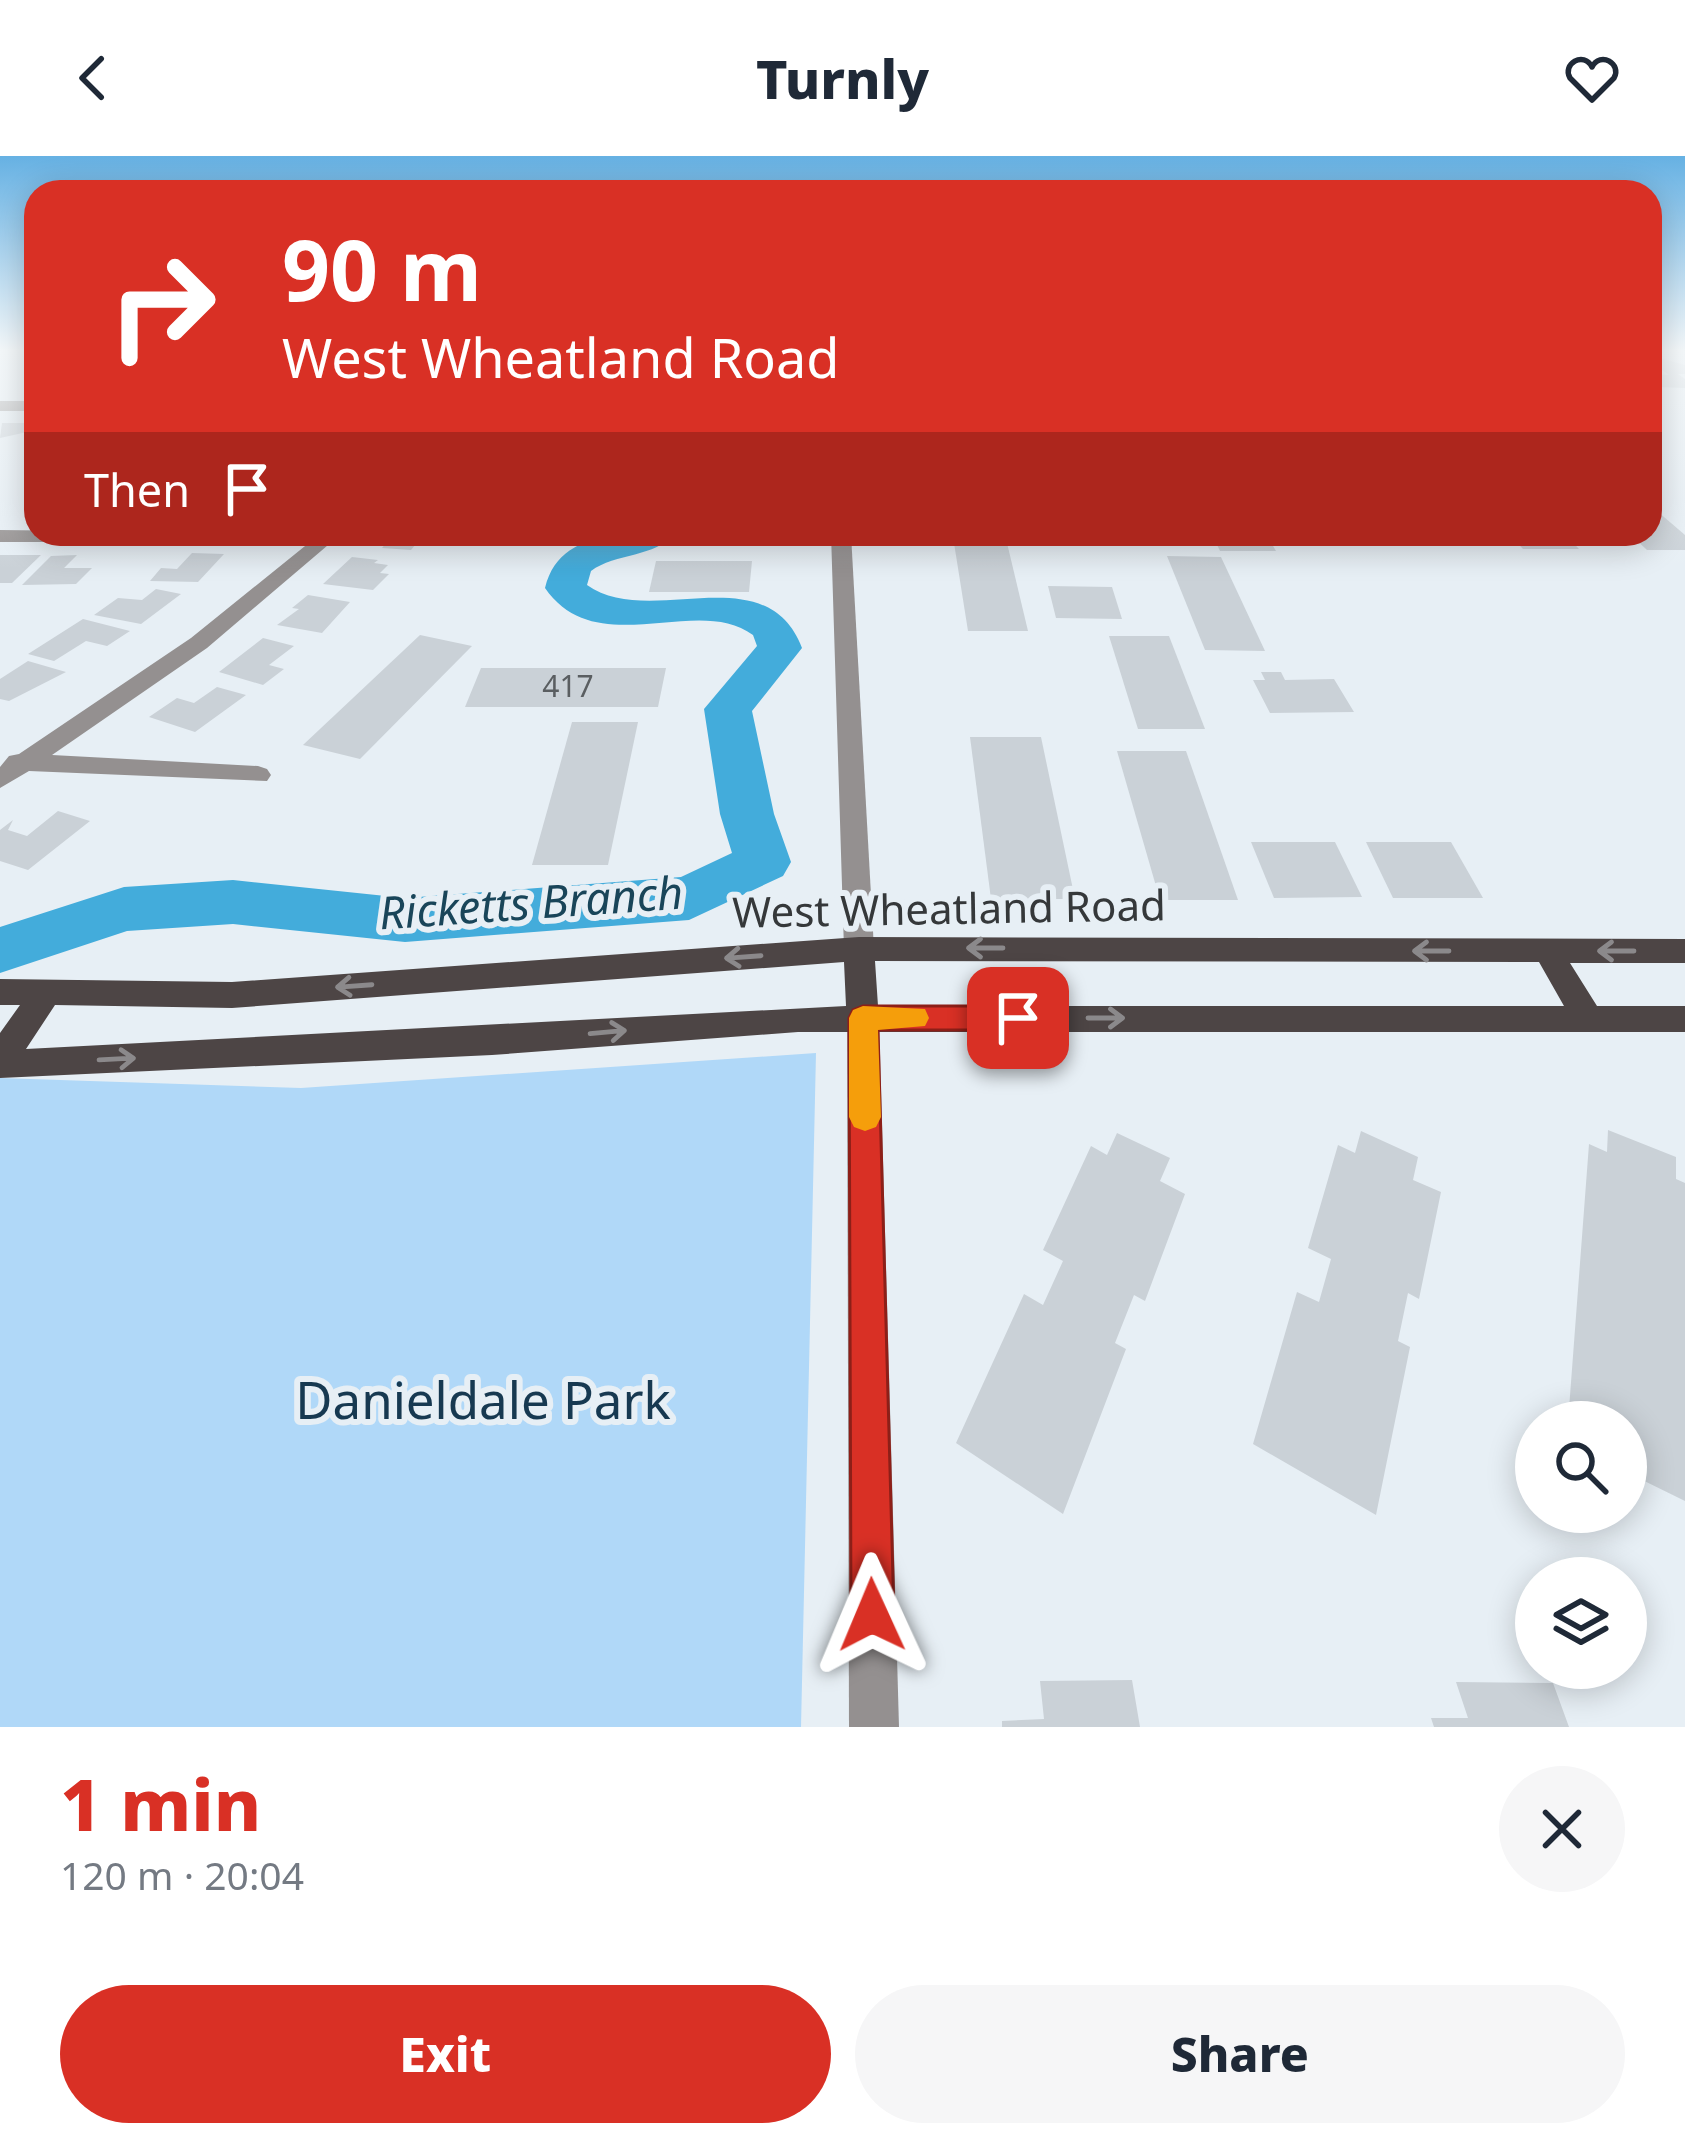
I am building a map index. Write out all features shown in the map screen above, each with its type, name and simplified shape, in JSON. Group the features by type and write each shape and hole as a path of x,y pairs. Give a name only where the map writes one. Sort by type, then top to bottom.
{"main road":[{"name":"West Wheatland Road","path":"0,992 232,995 859,949 1685,951"},
{"path":"859,949 863,1018"},
{"path":"1548,952 1588,1019"},
{"path":"0,1062 45,994"},
{"path":"0,1062 492,1041 731,1022 863,1018 1685,1019"}],"street":[{"path":"0,779 12,761 199,643 317,546"},
{"path":"842,546 859,949"},
{"path":"12,761 258,776"},
{"path":"863,1018 874,1727"}],"green space":[{"name":"Danieldale Park","path":"816,1053 801,1727 0,1727 0,1078 301,1088"}],"building":[{"path":"2,423 24,423 24,433 0,438"},
{"path":"1662,515 1685,535 1685,550 1643,546 1662,546"},
{"path":"384,546 414,546 411,550"},
{"path":"954,546 1008,546 1028,631 968,631"},
{"path":"1218,546 1273,546 1276,551 1220,551"},
{"path":"1520,546 1579,549 1523,549"},
{"path":"192,553 224,554 198,582 150,581 161,568 177,569"},
{"path":"0,555 41,555 12,583 0,583"},
{"path":"77,555 64,568 92,568 76,584 22,585 51,556"},
{"path":"1167,556 1221,557 1265,651 1205,650"},
{"path":"352,557 378,560 374,563 388,565 380,573 389,574 373,590 323,584"},
{"path":"656,561 752,561 749,592 649,592"},
{"path":"1048,586 1112,587 1122,619 1056,618"},
{"path":"156,589 181,594 141,624 94,615 118,598 142,600"},
{"path":"308,595 350,602 322,633 277,625 299,609 292,608"},
{"path":"83,619 130,631 107,646 86,641 54,661 28,654"},
{"path":"420,635 472,646 360,759 303,745"},
{"path":"1109,636 1169,636 1205,729 1138,729"},
{"path":"263,638 294,646 269,665 284,669 263,685 219,672"},
{"path":"28,661 66,672 9,701 0,699 0,679"},
{"path":"481,668 666,668 658,707 465,707"},
{"path":"1261,672 1281,672 1285,680 1334,679 1354,712 1270,713 1253,680 1265,680"},
{"path":"217,687 246,695 195,732 149,717 177,698 194,703"},
{"path":"572,722 638,722 608,865 532,865"},
{"path":"970,737 1041,737 1075,899 991,899"},
{"path":"1117,751 1186,751 1238,900 1160,900"},
{"path":"58,811 90,821 28,870 0,861 0,830 13,820 8,830 27,836"},
{"path":"1251,842 1335,842 1362,897 1274,898"},
{"path":"1366,842 1451,842 1483,898 1393,898"},
{"path":"1608,1130 1676,1157 1676,1179 1685,1183 1685,1501 1647,1482 1647,1401 1570,1401 1589,1144 1607,1152"},
{"path":"1361,1131 1418,1157 1413,1180 1441,1192 1419,1299 1408,1293 1398,1341 1410,1347 1376,1515 1253,1444 1297,1292 1319,1302 1331,1259 1308,1248 1338,1145 1355,1153"},
{"path":"1117,1133 1170,1158 1160,1181 1185,1194 1145,1301 1134,1295 1115,1343 1126,1349 1063,1514 956,1443 1024,1294 1043,1305 1063,1261 1043,1250 1091,1146 1107,1155"},
{"path":"1132,1680 1140,1727 1002,1727 1002,1721 1044,1719 1040,1681"},
{"path":"1456,1682 1515,1683 1515,1689 1555,1689 1569,1727 1434,1727 1431,1718 1468,1718"}],"waterway":[{"name":"Ricketts Branch","path":"3,950 124,909 233,902 405,920 689,898 763,862 747,814 728,709 780,648 773,629 735,612 608,611 566,588 577,563 614,546"}],"slow traffic":[{"path":"865,1117 863,1018 915,1018"}],"route":[{"path":"872,1615 863,1018 1018,1018"}]}
